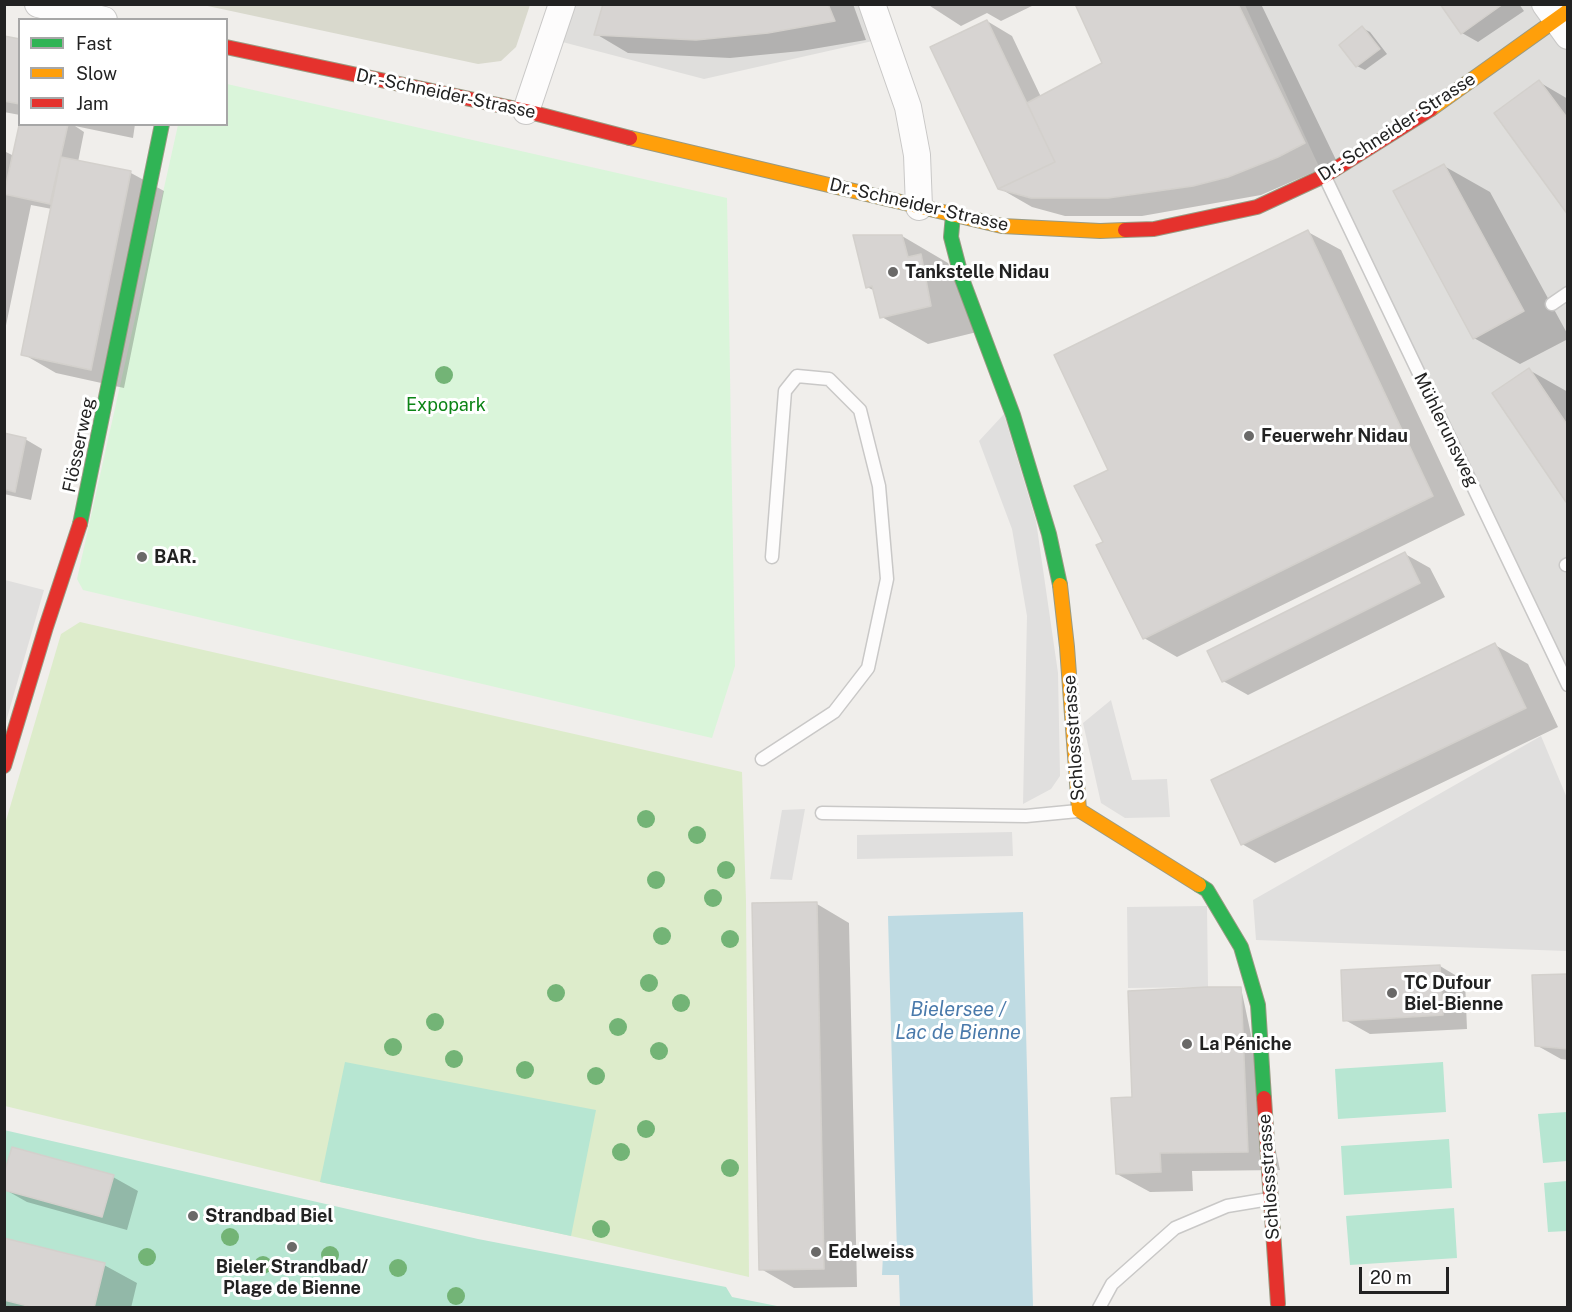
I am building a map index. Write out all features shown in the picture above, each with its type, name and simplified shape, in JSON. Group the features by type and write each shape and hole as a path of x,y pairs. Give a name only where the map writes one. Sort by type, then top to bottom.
{"street":[{"path":"526,111 561,4"},
{"path":"873,4 908,107 917,155 919,207"},
{"path":"42,5 96,18"},
{"name":"Dr.-Schneider-Strasse","path":"228,47 526,111 679,151 953,215 1002,225 1100,231 1154,229 1257,207 1324,176 1428,111 1559,18"},
{"name":"Flösserweg","path":"4,766 80,524 162,126"},
{"name":"Schlossstrasse","path":"953,215 951,237 962,279 1013,415 1049,534 1059,579 1067,647 1079,810 1206,890 1241,947 1258,1005 1278,1304"}],"lane":[{"name":"Mühlerunsweg","path":"1324,176 1568,685"},
{"path":"1552,304 1568,293"},
{"path":"762,759 834,712 868,668 887,579 879,486 860,410 829,379 798,376 784,392 772,557"},
{"path":"822,813 1026,816 1079,810"},
{"path":"1099,1308 1112,1284 1175,1228 1227,1206 1271,1199"}],"shaded area":[{"path":"562,4 879,5 886,38 704,79 551,39"},
{"path":"203,5 530,5 516,47 501,61 478,64"},
{"path":"1245,5 1567,5 1567,685 1314,156"},
{"path":"1004,414 1036,521 1058,673 1060,776 1051,789 1023,804 1027,616 1012,529 979,441"},
{"path":"5,580 44,590 5,725"},
{"path":"1111,700 1132,780 1167,779 1170,817 1125,818 1101,803 1083,723"},
{"path":"1541,736 1567,798 1567,951 1256,940 1253,900"},
{"path":"805,809 792,880 770,879 782,810"},
{"path":"1012,832 1013,856 857,859 857,835"},
{"path":"1207,906 1208,987 1128,988 1127,907"}],"green space":[{"name":"Expopark","path":"228,84 727,198 735,666 712,738 83,590 77,579 178,126 228,126"},
{"path":"80,622 742,772 746,901 749,1277 320,1182 5,1106 5,824 61,634"},
{"path":"345,1062 596,1110 571,1236 320,1182"},
{"path":"1443,1062 1446,1112 1338,1119 1335,1069"},
{"path":"1567,1112 1567,1161 1543,1163 1538,1114"},
{"name":"Strandbad Biel","path":"4,1130 478,1239 726,1287 732,1297 782,1307 5,1307"},
{"path":"1449,1139 1452,1188 1344,1195 1341,1146"},
{"path":"1567,1181 1567,1231 1548,1232 1544,1183"},
{"path":"1454,1208 1457,1258 1350,1265 1346,1216"}],"water":[{"name":"Bielersee / Lac de Bienne","path":"1023,912 1033,1307 900,1307 899,1275 882,1275 883,1255 897,1254 888,916"}],"building":[{"path":"603,4 828,4 835,21 768,33 696,40 594,35"},
{"path":"1075,4 1238,4 1305,143 1278,157 1228,177 1193,186 1108,198 1031,198 998,189 1055,162 1027,103 1102,63"},
{"path":"1440,4 1503,4 1461,34"},
{"path":"987,20 1055,162 998,189 930,47"},
{"path":"1362,26 1380,49 1356,67 1339,45"},
{"path":"4,36 18,39 18,104 4,101"},
{"path":"1539,80 1568,119 1568,215 1494,113"},
{"path":"19,126 68,126 50,204 4,194"},
{"path":"61,157 131,171 91,370 21,355"},
{"path":"1444,164 1524,311 1473,339 1393,191"},
{"name":"Feuerwehr Nidau","path":"1308,230 1433,496 1143,639 1096,545 1103,542 1074,486 1108,470 1054,355"},
{"name":"Tankstelle Nidau","path":"853,235 902,235 908,257 921,254 931,306 880,318 872,286 866,288"},
{"path":"1529,368 1568,426 1568,501 1566,502 1492,393"},
{"path":"4,433 26,438 15,492 4,489"},
{"path":"1405,552 1420,583 1222,682 1207,651"},
{"path":"1495,643 1526,708 1241,845 1211,780"},
{"path":"817,902 824,1269 759,1270 752,903"},
{"name":"TC Dufour Biel-Bienne","path":"1440,965 1443,1015 1343,1021 1341,970"},
{"path":"1568,974 1568,1049 1535,1046 1532,975"},
{"name":"La Péniche","path":"1241,987 1248,1152 1160,1153 1161,1172 1116,1174 1111,1098 1132,1097 1128,991"},
{"path":"12,1147 114,1175 102,1217 4,1190 4,1173"},
{"path":"4,1238 105,1263 94,1308 36,1308 4,1300"}],"traffic: fast":[{"path":"80,524 162,126"},
{"path":"953,215 951,237 962,279 1013,415 1049,534 1060,585"},
{"path":"1199,885 1207,890 1241,947 1258,1005 1264,1098"}],"traffic: slow":[{"path":"1431,109 1568,11"},
{"path":"630,138 1002,226 1100,231 1125,230"},
{"path":"1060,585 1079,810 1199,885"}],"traffic: jam":[{"path":"228,47 526,111 630,138"},
{"path":"1125,230 1154,229 1257,207 1324,176 1431,109"},
{"path":"4,766 80,524"},
{"path":"1264,1098 1278,1304"}],"place":[{"name":"Tankstelle Nidau","path":"893,272"},
{"name":"Feuerwehr Nidau","path":"1249,436"},
{"name":"BAR.","path":"142,557"},
{"name":"TC Dufour Biel-Bienne","path":"1392,993"},
{"name":"La Péniche","path":"1187,1044"},
{"name":"Strandbad Biel","path":"193,1216"},
{"name":"Bieler Strandbad/ Plage de Bienne","path":"292,1247"},
{"name":"Edelweiss","path":"816,1252"}]}
